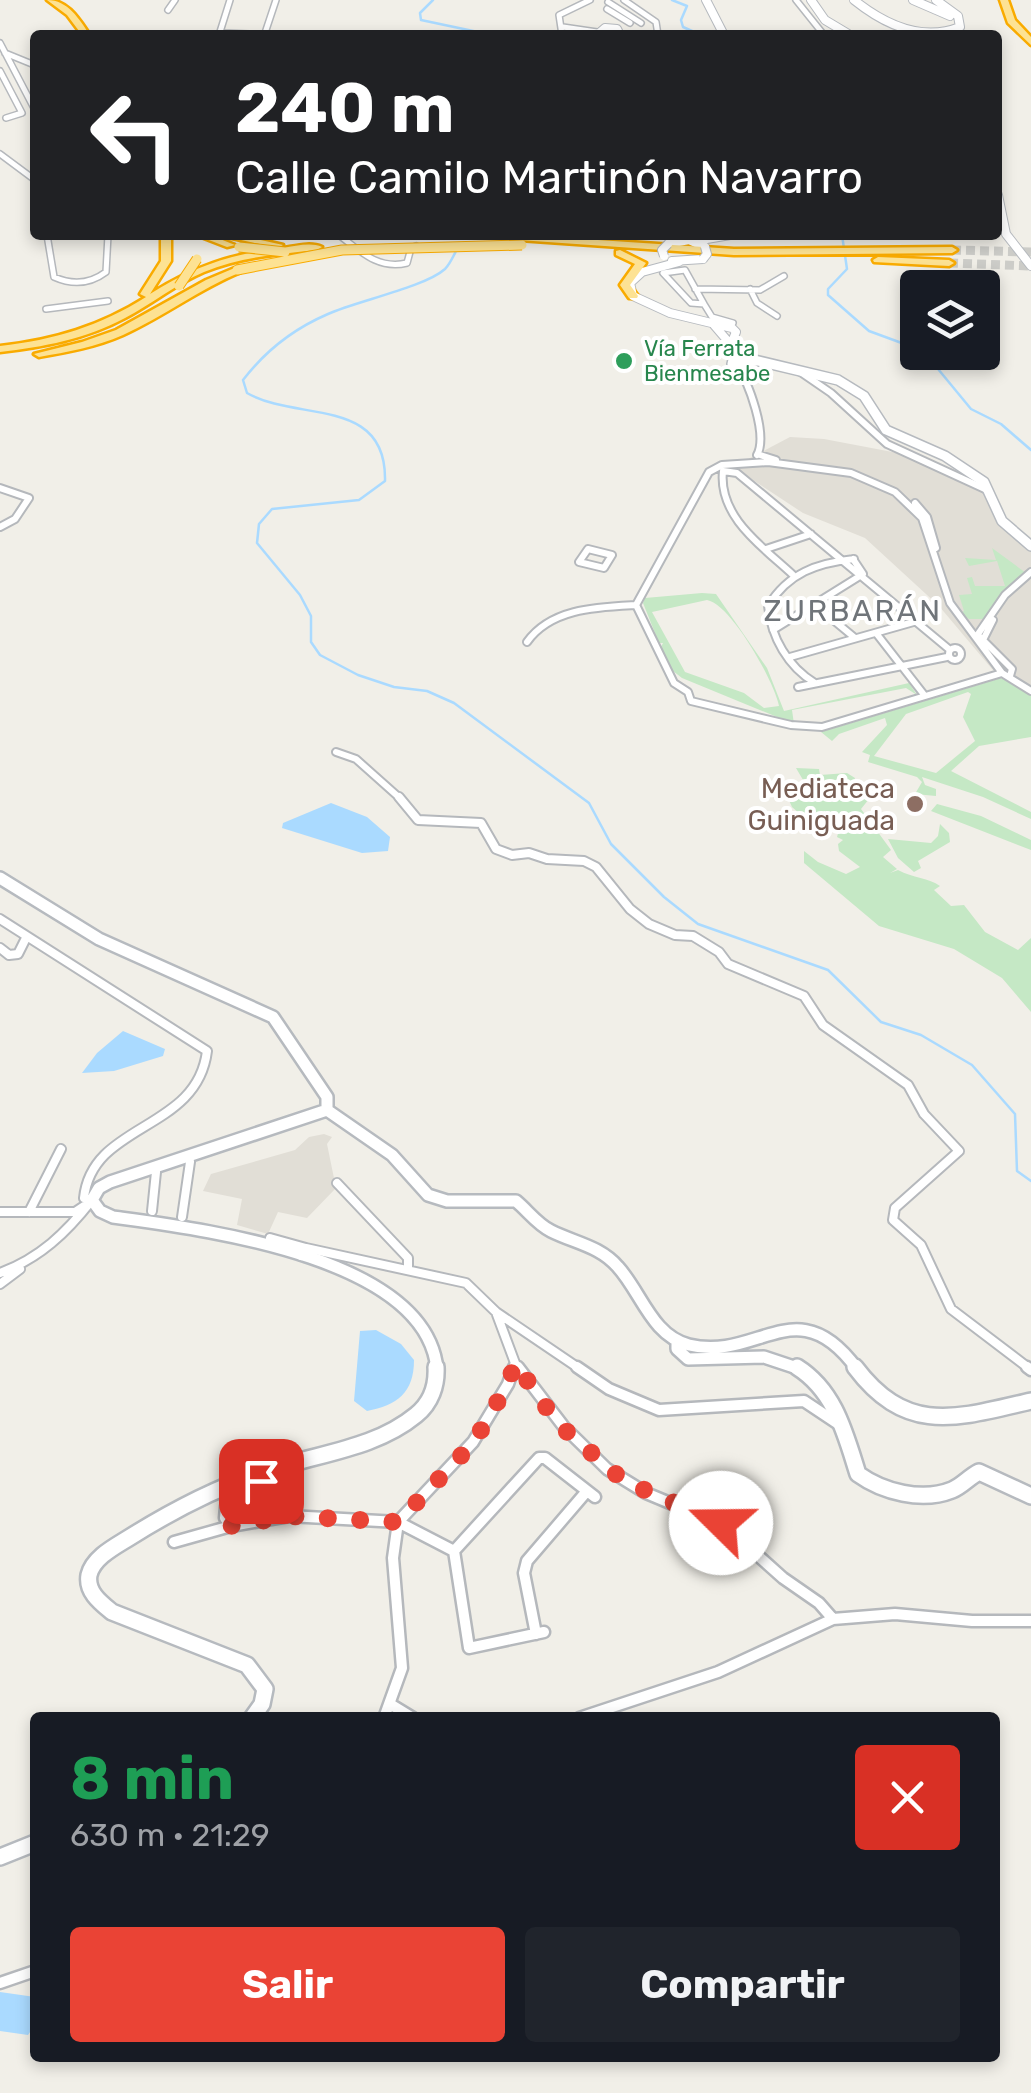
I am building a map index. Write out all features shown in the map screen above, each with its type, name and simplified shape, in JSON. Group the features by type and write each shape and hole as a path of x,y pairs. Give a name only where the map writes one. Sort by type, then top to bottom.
{"highway":[{"path":"52,0 70,13 82,30"},
{"path":"1007,0 1011,21 1031,39"},
{"path":"68,2 93,30"},
{"path":"0,352 79,331 132,305 163,269 166,240"},
{"path":"0,352 32,351 102,332 142,314 179,286 198,259 200,240"},
{"path":"216,240 239,246 314,252 416,244 648,240"},
{"path":"250,240 317,247 522,242 666,260"},
{"path":"696,240 777,256"},
{"path":"0,352 67,349 107,338 149,318 202,284 237,270 300,256 522,242"},
{"path":"561,242 777,256"},
{"path":"0,352 54,341 105,324 185,276 225,261 317,247"},
{"path":"701,260 909,256 952,250"},
{"path":"620,254 641,263 625,286 632,296"},
{"path":"909,256 950,263"}],"street":[{"path":"168,10 175,0"},
{"path":"223,30 232,0"},
{"path":"269,30 276,0"},
{"path":"563,30 559,15 590,0"},
{"path":"612,0 632,11 638,10"},
{"path":"609,21 607,9 612,0"},
{"path":"612,0 642,24"},
{"path":"624,0 656,22 657,30"},
{"path":"706,0 721,30"},
{"path":"796,0 819,30"},
{"path":"808,0 818,23 815,26"},
{"path":"808,0 837,30"},
{"path":"858,0 880,14 930,30"},
{"path":"858,0 904,27 917,30"},
{"path":"917,1 950,16 954,24 940,30"},
{"path":"938,2 958,16 962,24 954,30"},
{"path":"607,9 630,23"},
{"path":"815,14 836,30"},
{"path":"815,26 829,30"},
{"path":"564,27 580,30"},
{"path":"0,43 30,101"},
{"path":"5,53 30,65"},
{"path":"11,65 30,66"},
{"path":"0,71 22,112 2,118"},
{"path":"1,156 30,175"},
{"path":"1002,229 1031,270"},
{"path":"47,240 54,277 70,282 92,281 106,272 108,240"},
{"path":"344,240 364,256 390,268 407,263 414,246 436,247"},
{"path":"688,240 662,250 666,260 682,266 712,316 732,327"},
{"path":"692,240 707,254 701,260 663,273 691,303 706,304"},
{"path":"1000,240 1031,270"},
{"path":"666,260 633,278 632,296 649,306 714,326 732,327"},
{"path":"695,289 760,290 784,276"},
{"path":"90,304 92,281"},
{"path":"70,282 73,306"},
{"path":"750,288 757,303 778,316"},
{"path":"46,308 108,302"},
{"path":"714,326 733,348"},
{"path":"732,327 730,362 799,371 845,383 868,400 886,430 945,456 984,482 1002,521 1031,546"},
{"path":"745,364 766,459"},
{"path":"799,371 831,393 887,444 989,491"},
{"path":"527,642 534,630 555,620 636,605 697,499 708,488 712,473 766,459 851,474 896,492 922,518 950,603 1006,674 1031,692"},
{"path":"729,467 863,574 949,653"},
{"path":"729,467 720,475 722,498 793,575"},
{"path":"0,488 29,498 15,519 0,528"},
{"path":"766,549 811,534"},
{"path":"826,546 854,560 863,574"},
{"path":"588,549 612,555 604,568 579,562 588,549"},
{"path":"815,684 802,678 773,630 768,606 781,584 793,575 854,560"},
{"path":"773,630 863,574"},
{"path":"979,641 1006,595 1031,574"},
{"path":"798,687 949,653 962,654 979,641 1031,574"},
{"path":"814,604 855,638"},
{"path":"636,605 674,683 688,692 691,701 703,699 808,729 1006,674"},
{"path":"961,619 988,620"},
{"path":"790,657 917,621"},
{"path":"876,633 925,696"},
{"path":"336,752 356,759 418,820 481,823 496,850 584,861 596,866 610,888 648,924 675,935 693,936 719,952 728,964 792,988 804,996 823,1025 908,1085 924,1114 960,1151 896,1208 893,1220 921,1245 951,1308 1031,1370"},
{"path":"0,878 99,939 273,1017 284,1027 328,1097 327,1110"},
{"path":"0,919 207,1051 208,1062 198,1084 180,1104 88,1173 84,1198 92,1200 100,1211 113,1217 214,1232 466,1283 496,1312 609,1389 659,1410 804,1401 843,1428"},
{"path":"0,948 10,955 18,954 26,938"},
{"path":"0,1284 72,1228 99,1188 110,1182 327,1110"},
{"path":"327,1110 392,1155 428,1195 447,1200 516,1201 546,1228 594,1246 629,1277 653,1317 677,1341 706,1347 795,1331 814,1332 831,1340 846,1355 873,1392 890,1405 925,1420 1031,1401"},
{"path":"30,1212 61,1150"},
{"path":"182,1217 190,1162"},
{"path":"152,1211 156,1172"},
{"path":"337,1184 408,1258 408,1269"},
{"path":"0,1212 75,1212 92,1200"},
{"path":"256,1712 265,1689 247,1665 169,1638 109,1608 94,1596 89,1583 90,1571 101,1556 173,1508 400,1426 430,1400 436,1383 436,1359 428,1338 414,1319 360,1278 270,1238"},
{"path":"0,1273 23,1266"},
{"path":"496,1312 515,1363 544,1406 576,1443 637,1488 705,1515 734,1532 777,1573 820,1600 833,1619"},
{"path":"677,1341 677,1349 688,1360 774,1359 789,1364 824,1389 839,1410 858,1474 866,1482 890,1490 931,1494 958,1489 980,1472 1031,1496"},
{"path":"387,1712 404,1647 393,1558 398,1522 474,1442 508,1384 515,1363"},
{"path":"538,1458 545,1458 591,1494 528,1561 524,1573 540,1633 470,1648 454,1551 538,1458"},
{"path":"232,1526 225,1518 226,1507 271,1470"},
{"path":"174,1542 289,1516 398,1522 454,1551"},
{"path":"597,1712 718,1672 833,1619 895,1614 972,1621 1031,1621"},
{"path":"390,1704 404,1712"},
{"path":"0,1858 30,1844"},
{"path":"0,1983 30,1973"}],"shaded area":[{"path":"790,437 824,439 903,454 984,488 1000,523 1031,544 1031,694 992,669 939,606 865,538 803,513 733,467"},
{"path":"309,1137 332,1137 327,1144 336,1188 307,1218 278,1212 268,1234 237,1225 242,1199 203,1191 211,1174 295,1150"}],"green space":[{"path":"992,548 1026,573 985,619 969,619 960,613 964,611 959,595 972,594 967,578 972,577 975,586 1005,586 997,561 969,566 965,558 996,560"},
{"path":"716,594 767,668 784,711 909,683 917,695 906,688 792,710 794,724 673,671 643,603 645,598","holes":["707,600 717,605 750,645 779,706 764,708 744,693 685,672 652,612"]},
{"path":"1001,678 1031,694 1031,737 979,746 951,771 1031,812 1031,819 983,797 922,777 925,785 936,789 936,796 915,794 922,782 917,777 868,762 870,755 862,752 887,725 885,718 839,734 832,741 821,732","holes":["971,694 963,717 975,741 936,773 874,756 906,714"]},
{"path":"796,768 819,769 820,775 847,773 855,778 853,784 869,799 861,809 891,850 883,857 897,869 890,873 898,870 936,883 940,886 934,890 951,906 964,905 985,932 1018,950 1031,938 1031,1012 1002,978 954,949 879,926 804,863 804,851 846,874 860,867 839,851 838,844 843,840 837,837 839,830 823,818 808,821 792,807 785,791 806,785"},
{"path":"937,804 981,816 1031,840 1031,850 931,811"},
{"path":"940,824 949,833 950,842 918,861 921,868 914,872 898,858 888,839 931,843 938,836"}],"water":[{"path":"331,803 367,817 390,837 388,851 362,853 282,828 283,823"},
{"path":"123,1031 165,1049 163,1056 114,1071 82,1073 97,1053"},
{"path":"376,1330 401,1344 414,1360 413,1371 402,1396 367,1411 354,1401 360,1331"},
{"path":"0,1992 30,1996 28,2035 0,2031"}],"waterway":[{"path":"433,0 420,13 421,20 468,30"},
{"path":"672,0 687,6 681,20 683,27 690,30"},
{"path":"843,240 847,269 828,289 828,295 869,331 900,342"},
{"path":"457,249 447,267 435,276 303,326 281,341 243,380 247,393 267,402 355,423 371,435 382,454 385,481 359,500 272,509 259,524 257,543 300,595 311,616 311,642 320,655 358,675 394,687 427,691 454,703 589,803 611,844 664,897 698,924 828,970 881,1022 921,1035 972,1065 1015,1114 1017,1171 1031,1181"},
{"path":"939,370 971,409 1001,424 1031,450"}],"tunnel":[{"path":"952,250 1031,252"},
{"path":"949,263 1031,266"}],"place":[{"name":"Vía Ferrata Bienmesabe","path":"624,361"},
{"name":"Mediateca Guiniguada","path":"915,804"}],"district":[{"name":"ZURBARÁN","path":"853,611"}],"route":[{"path":"261,1481 226,1507 225,1518 232,1526 289,1516 398,1522 474,1442 508,1384 515,1363 558,1424 624,1481 721,1523"}]}
